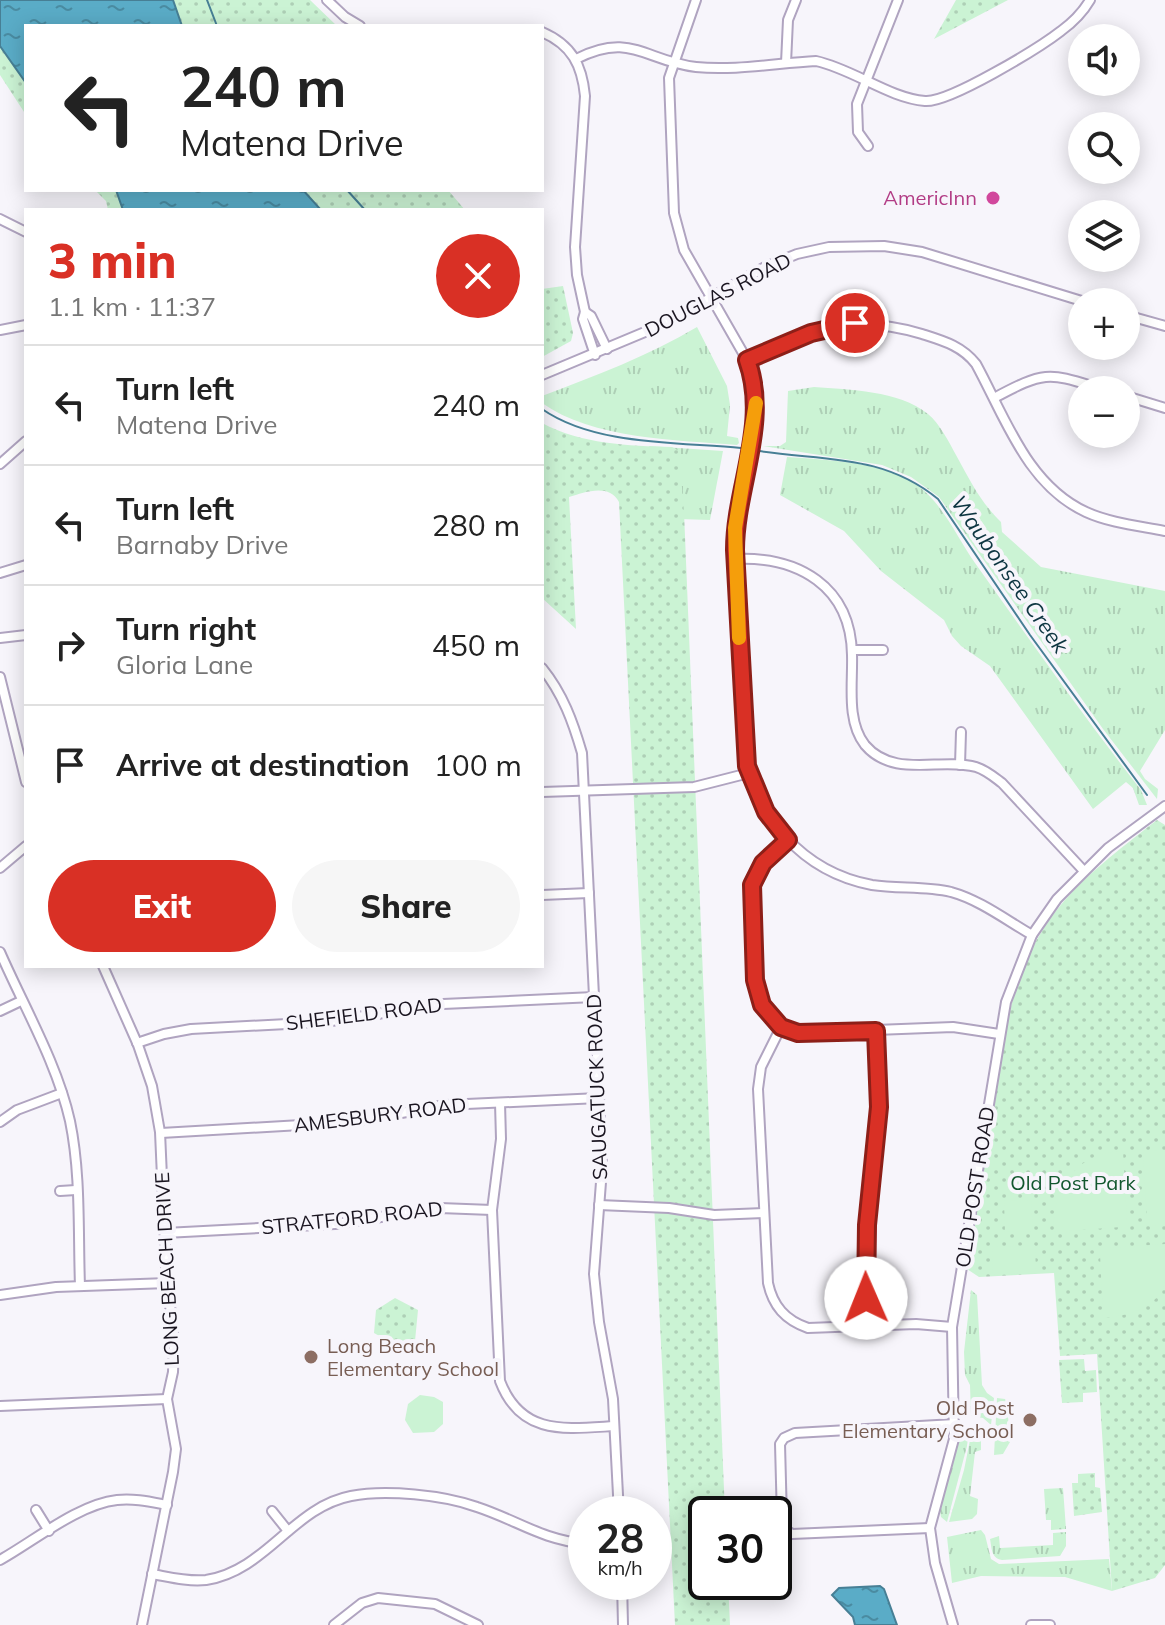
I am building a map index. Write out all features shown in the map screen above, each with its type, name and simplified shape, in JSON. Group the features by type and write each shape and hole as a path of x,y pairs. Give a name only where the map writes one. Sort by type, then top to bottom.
{"street":[{"path":"327,0 357,24"},
{"path":"696,0 674,62 669,92 674,213 684,250 747,360 757,397 735,528 744,747 749,773 766,812 788,840 812,861 841,876 871,884 951,892 977,903 1032,935"},
{"path":"786,63 787,28 796,0"},
{"path":"868,146 858,132 857,104 898,0"},
{"path":"576,59 590,52 621,46 697,67 816,61 834,65 922,101 947,98 1061,32 1081,14 1090,0"},
{"path":"544,33 563,45 576,59 583,75 585,96 575,247 585,312 583,319 595,355"},
{"path":"0,219 24,231"},
{"name":"DOUGLAS ROAD","path":"544,374 664,324 765,267 797,254 829,247 872,245 922,252 1068,297"},
{"path":"585,312 591,316 607,349"},
{"path":"1140,319 1165,326"},
{"path":"747,360 811,333 855,323 886,324 960,348 976,364 1035,471 1074,505 1101,517 1165,531"},
{"path":"0,330 24,325"},
{"path":"994,398 1028,380 1048,375 1068,380"},
{"path":"1140,400 1165,408"},
{"path":"0,464 24,443"},
{"path":"735,559 760,558 791,565 819,581 833,597 845,617 852,650 854,718 866,745 881,758 896,763 960,765 981,769 1002,783 1083,870"},
{"path":"0,573 24,566"},
{"path":"0,638 24,635"},
{"path":"852,650 883,650"},
{"name":"SAUGATUCK ROAD","path":"544,671 557,688 572,720 582,753 602,1169 594,1274 599,1322 610,1373 618,1496"},
{"path":"0,677 24,775"},
{"path":"13,734 24,731"},
{"path":"960,765 961,732"},
{"path":"544,792 694,787 749,773"},
{"name":"OLD POST ROAD","path":"953,1625 935,1563 930,1528 951,1453 955,1424 952,1327 999,1034 1012,982 1032,935 1057,899 1083,870 1165,806"},
{"path":"788,840 758,871 751,894 758,997 768,1014 781,1027 807,1034 953,1027 999,1034"},
{"path":"0,868 24,848"},
{"path":"544,895 589,893"},
{"path":"0,952 62,1093 73,1140 80,1286"},
{"name":"LONG BEACH DRIVE","path":"104,968 152,1086 161,1133 174,1342 173,1372 167,1399 176,1449 142,1625"},
{"name":"SHEFIELD ROAD","path":"137,1043 179,1031 325,1022 443,1004 594,997"},
{"path":"0,1011 21,1001"},
{"path":"781,1027 766,1055 759,1078 770,1289 782,1320 808,1328 925,1324 952,1327"},
{"path":"868,1326 865,1264 879,1107 876,1031"},
{"path":"0,1122 25,1107 62,1093"},
{"name":"AMESBURY ROAD","path":"161,1133 352,1122 424,1108 599,1098"},
{"path":"500,1103 501,1139 492,1210 500,1381 510,1402 525,1417 543,1425 566,1428 614,1426"},
{"path":"60,1191 76,1190"},
{"path":"599,1205 669,1208 714,1215 764,1213"},
{"name":"STRATFORD ROAD","path":"165,1233 335,1224 440,1208 492,1210"},
{"path":"0,1295 34,1289 168,1283"},
{"path":"0,1406 167,1399"},
{"path":"930,1528 792,1534 782,1520 779,1448 784,1438 795,1433 955,1424"},
{"path":"152,1574 194,1580 230,1574 253,1561 312,1512 352,1495 385,1493 464,1503 539,1534 568,1540"},
{"path":"0,1560 80,1511 102,1502 130,1500 167,1505"},
{"path":"36,1510 49,1531"},
{"path":"272,1511 288,1531"},
{"path":"334,1625 362,1603 378,1598 435,1604 472,1623"},
{"path":"622,1600 623,1625"},
{"path":"1031,1625 1050,1625"}],"green space":[{"path":"0,0 310,0 335,24 24,24 24,112 0,75"},
{"path":"956,0 1008,0 934,39"},
{"path":"97,192 450,192 463,208 108,208 106,201"},
{"path":"563,286 573,333 571,341 544,356 544,289"},
{"path":"697,327 727,386 730,405 727,436 738,438 737,445 610,431 562,415 544,404 544,395"},
{"path":"814,387 888,396 903,400 928,414 944,433 981,498 1001,522 1002,532 1041,567 1165,591 1165,730 1140,771 1158,789 1157,799 1103,729 939,497 911,477 882,465 763,446 780,446 786,442 788,391"},
{"path":"544,424 589,440 672,447 679,451 724,1496 688,1496 688,1600 729,1600 730,1625 675,1625 672,1496 669,1496 619,502 615,496 603,491 589,491 569,497 576,629 544,600"},
{"path":"649,446 723,451 710,520 679,519"},
{"path":"787,457 851,463 883,470 922,489 947,519 1036,649 1141,790 1147,805 1139,805 1133,788 1126,782 1093,809 990,666 961,646 944,620 881,571 844,531 780,495"},
{"name":"Old Post Park","path":"1157,820 1165,825 1165,1565 1155,1578 1112,1591 1097,1354 1060,1356 1054,1273 979,1277 967,1269 1007,1024 1028,957 1060,906 1080,884"},
{"path":"1123,1151 1127,1221 1121,1227 1054,1232 1057,1201 1070,1175 1092,1158"},
{"path":"1143,1151 1165,1152 1165,1225 1153,1226 1147,1220"},
{"path":"1031,1200 1033,1231 1005,1232 1004,1201"},
{"path":"1165,1244 1165,1282 1156,1298 1130,1313 1103,1318 1100,1254 1106,1248"},
{"path":"1035,1245 1036,1273 993,1275 992,1247"},
{"path":"971,1290 977,1295 982,1385 994,1398 991,1425 983,1418 971,1416 964,1352"},
{"path":"395,1298 418,1310 415,1341 401,1348 374,1333 376,1310"},
{"path":"1084,1359 1085,1371 1096,1370 1097,1392 1083,1393 1083,1402 1062,1403 1059,1360"},
{"path":"420,1395 443,1402 443,1424 434,1432 413,1433 405,1420 408,1404"},
{"path":"997,1398 1005,1399 1007,1403 1010,1442 1003,1454 994,1455"},
{"path":"972,1430 981,1435 981,1450 975,1452 970,1496 978,1499 977,1514 972,1519 949,1522 964,1470"},
{"path":"960,1437 968,1438 967,1446 947,1522 940,1511"},
{"path":"1095,1473 1095,1487 1100,1488 1102,1512 1074,1516 1072,1483 1078,1483 1078,1474"},
{"path":"1063,1488 1066,1529 1051,1530 1051,1520 1046,1520 1044,1489"},
{"path":"981,1530 991,1559 999,1564 1109,1559 1112,1591 1065,1577 981,1576 952,1583 947,1537"},
{"path":"1066,1532 1066,1546 1060,1556 1002,1560 994,1555 990,1539 999,1536 1000,1548 1053,1545 1053,1533"}],"water":[{"path":"0,0 173,0 181,24 24,24 24,80 0,46"},
{"path":"117,192 305,192 319,208 122,208"},
{"path":"880,1586 884,1589 897,1625 855,1625 853,1617 832,1595 839,1588"}],"waterway":[{"name":"Waubonsee Creek","path":"207,0 216,24"},
{"name":"Waubonsee Creek","path":"349,192 363,208"},
{"name":"Waubonsee Creek","path":"544,410 563,421 612,436 741,448"},
{"name":"Waubonsee Creek","path":"759,451 875,467 917,484 938,499 1030,635 1147,795"}],"slow traffic":[{"path":"739,638 735,528 756,403"}],"place":[{"name":"AmericInn","path":"993,198"},
{"name":"Long Beach Elementary School","path":"311,1357"},
{"name":"Old Post Elementary School","path":"1030,1420"}],"route":[{"path":"855,323 811,333 747,360 757,397 756,417 735,528 735,550 747,766 766,812 788,840 763,863 752,885 758,997 773,1020 789,1031 807,1034 876,1031 879,1120 867,1225 866,1298"}]}
